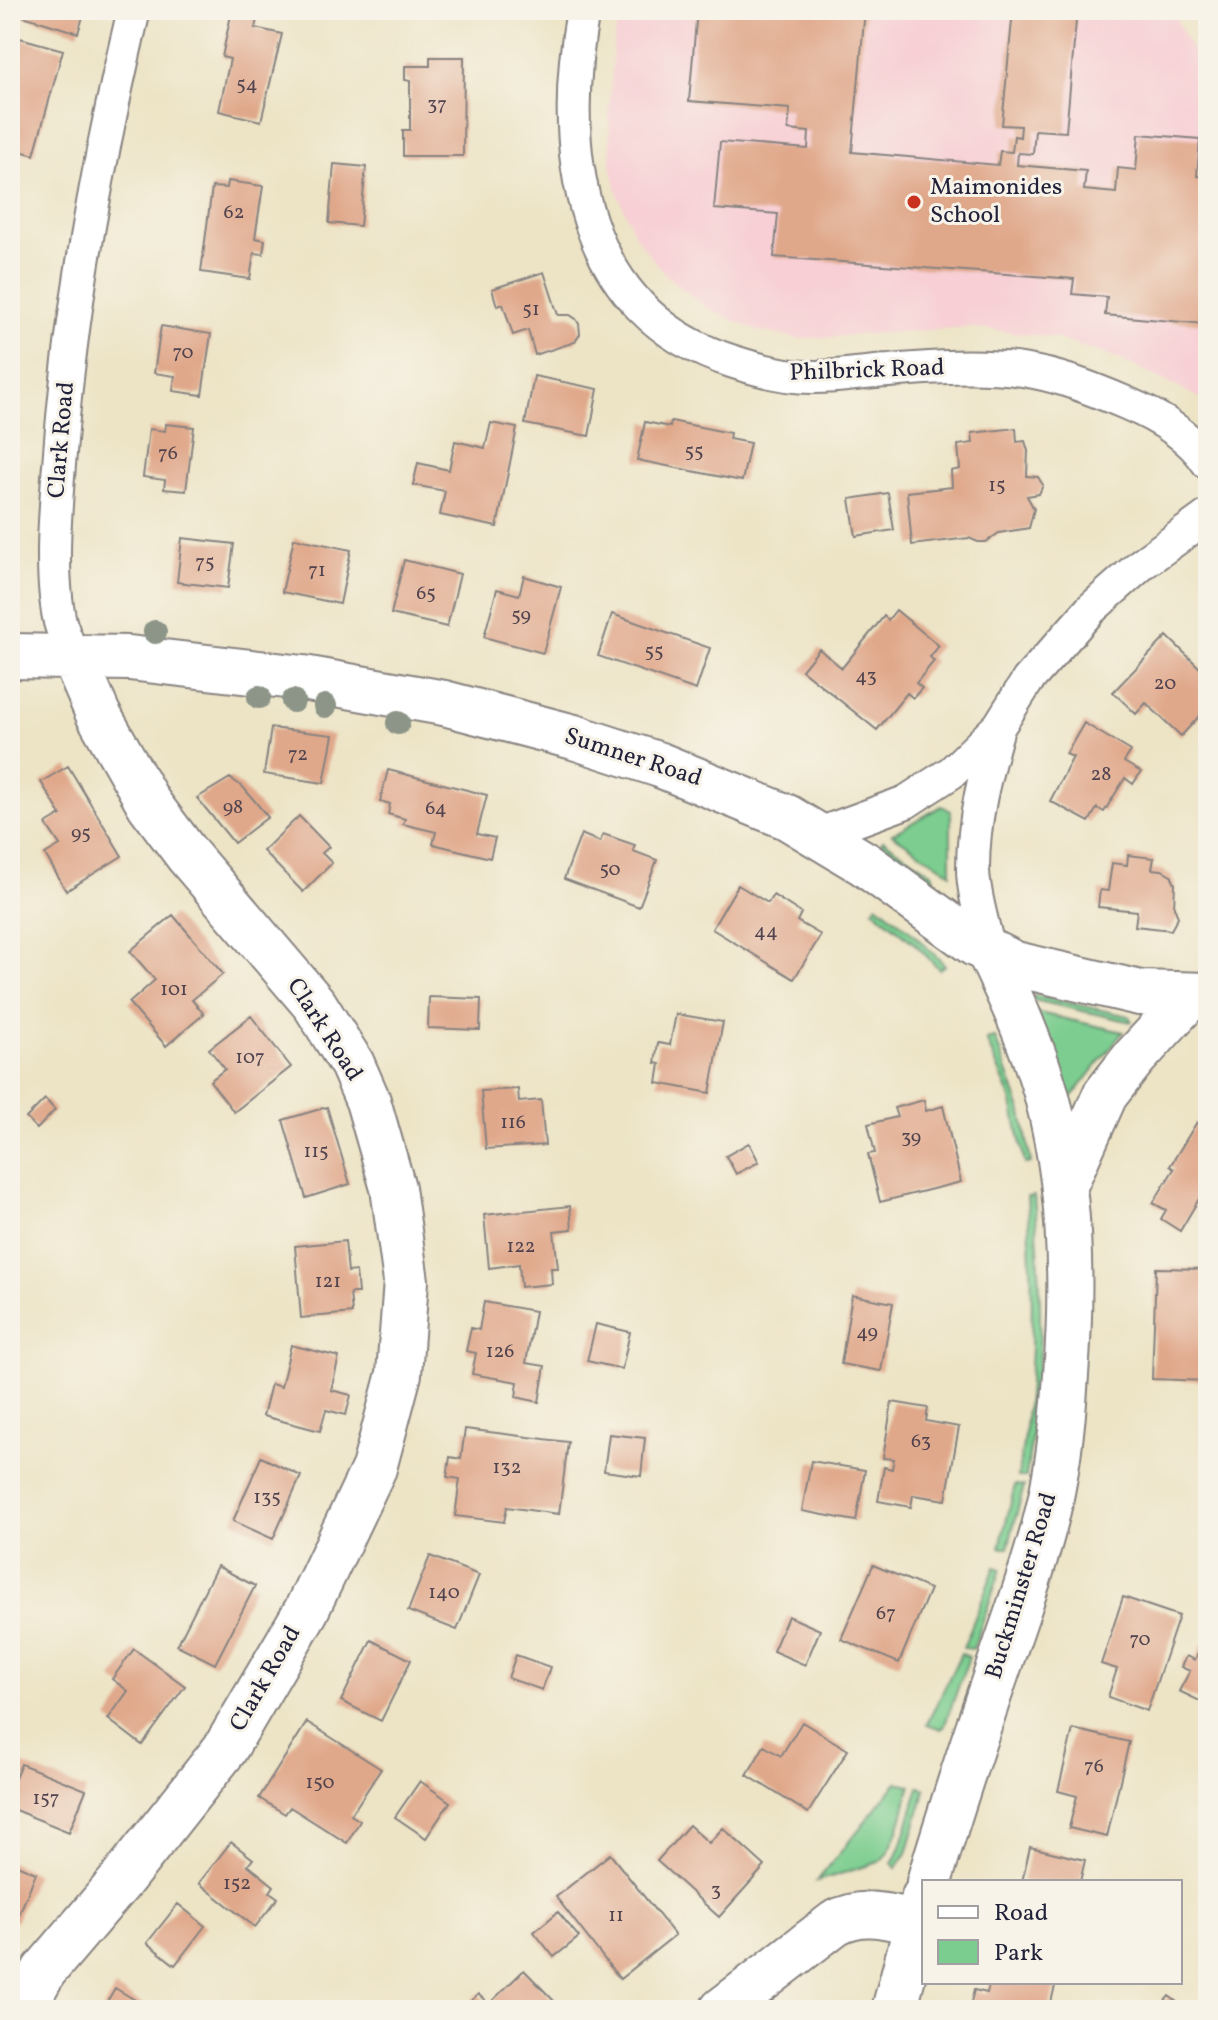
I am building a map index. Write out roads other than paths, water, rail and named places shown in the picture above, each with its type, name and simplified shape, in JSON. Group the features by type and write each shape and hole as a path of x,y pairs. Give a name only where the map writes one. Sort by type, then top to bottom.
{"street":[{"name":"Clark Road","path":"22,2010 44,1971 119,1883 225,1749 306,1611 374,1468 399,1374 406,1281 393,1188 368,1101 352,1064 315,1005 188,856 149,804 98,714 60,621 56,588 57,493 72,331 98,168 134,10"},
{"name":"Philbrick Road","path":"583,10 576,65 574,122 577,161 586,208 607,264 626,293 663,327 690,345 717,357 780,374 810,377 936,367 981,367 1024,370 1062,379 1138,408 1174,428 1201,452 1208,463"},
{"name":"Buckminster Road","path":"819,834 921,795 952,772 999,726 1028,680 1091,609 1143,563 1208,516"},
{"name":"Sumner Road","path":"10,656 129,658 356,686 444,703 574,737 754,802 819,834 989,952 1031,969 1131,991 1199,996"},
{"name":"Buckminster Road","path":"930,1880 1047,1516 1059,1447 1068,1343 1070,1289 1065,1185 1045,1090 1018,1016 989,952 973,869 975,820 999,726"},
{"name":"Buckminster Road","path":"1065,1185 1105,1095 1134,1058 1199,996"},
{"path":"722,2010 844,1918 862,1913 920,1910 894,2010"}],"place":[{"name":"Maimonides School","path":"914,202"}]}
